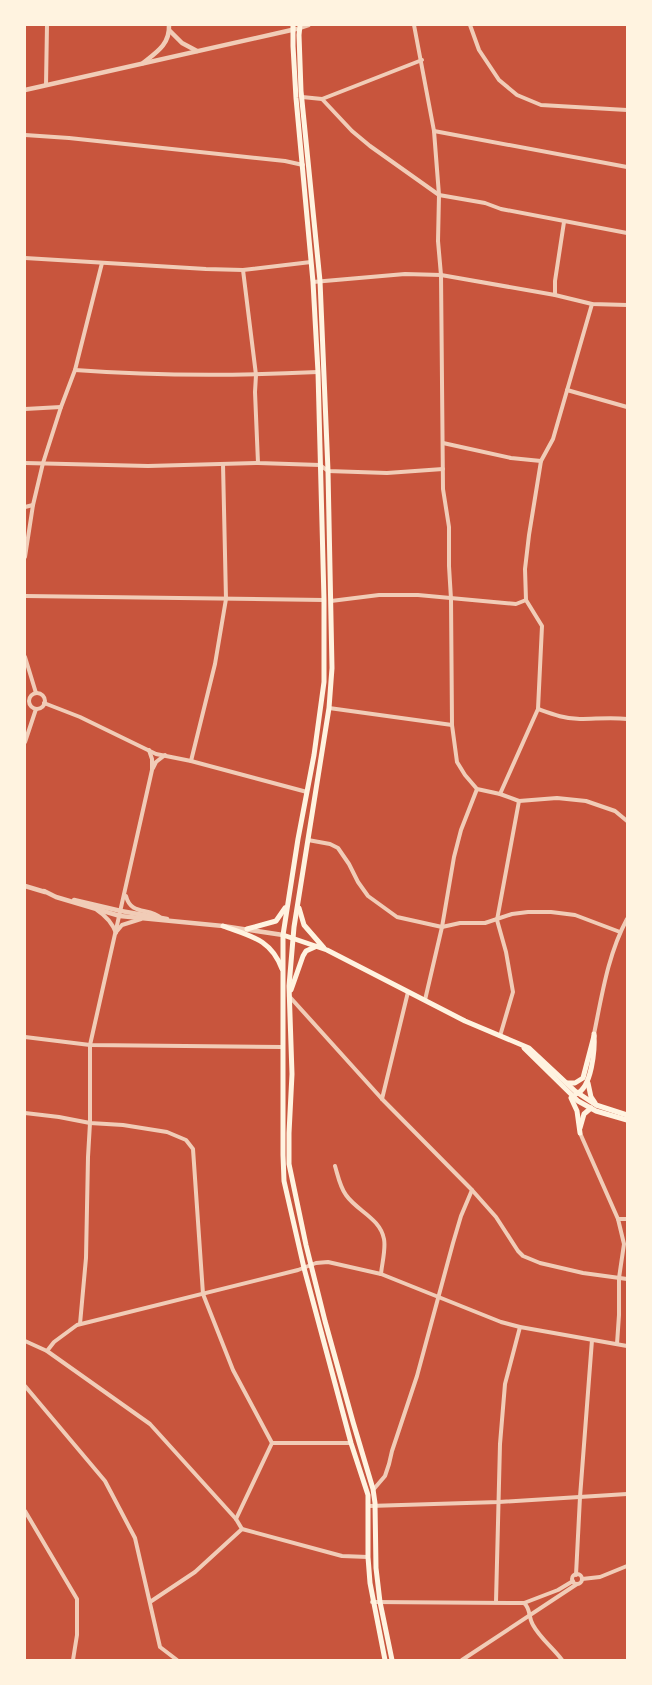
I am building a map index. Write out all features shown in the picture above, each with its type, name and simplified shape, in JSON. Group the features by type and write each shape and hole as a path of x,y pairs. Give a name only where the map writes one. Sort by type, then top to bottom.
{"main road":[{"path":"300,27 302,97 320,281 328,471 332,668 329,708 293,937 289,996 292,1074 289,1164 311,1265 373,1489 368,1557 372,1602 384,1660"},
{"path":"293,28 296,98 312,262 318,372 324,600 324,682 314,755 306,792 283,935 282,1129 284,1181 304,1268 352,1443 372,1506 380,1602 392,1660"},
{"path":"298,901 304,925 326,950"},
{"path":"247,930 276,921 288,903"},
{"path":"223,926 259,939 266,944 275,954 283,974"},
{"path":"283,935 326,950 465,1021 533,1051 579,1094 596,1105 627,1115"},
{"path":"289,996 303,956 316,946"},
{"path":"570,1094 579,1094 586,1086 595,1045 594,1034"},
{"path":"566,1083 575,1083 583,1078 594,1034"},
{"path":"522,1046 570,1094 589,1108 627,1120"},
{"path":"589,1078 589,1092 596,1105"},
{"path":"570,1094 574,1103 580,1133"},
{"path":"580,1133 582,1118 586,1111 596,1105"}],"street":[{"path":"46,85 47,25"},
{"path":"25,90 309,25"},
{"path":"414,25 434,131 439,195 438,241 441,275 443,489 449,527 452,725 457,762 465,776 477,789 500,794 519,802 557,798 586,801 615,810 627,821"},
{"path":"470,25 479,50 499,80 517,95 541,105 627,110"},
{"path":"142,64 166,43 170,28"},
{"path":"170,28 182,43 197,51"},
{"path":"302,97 322,99 422,60"},
{"path":"322,99 352,131 370,146 439,195 564,222 627,233"},
{"path":"434,131 627,167"},
{"path":"25,135 285,161 303,165"},
{"path":"555,295 555,281 564,222"},
{"path":"25,258 243,270 312,262"},
{"path":"25,557 33,506 43,463 75,370 102,263"},
{"path":"243,270 256,375 258,463"},
{"path":"313,282 404,274 441,275 555,295 592,304 627,305"},
{"path":"500,794 538,709 542,626 526,600 525,569 540,461 553,439 592,304"},
{"path":"75,370 164,374 256,375 318,372"},
{"path":"567,390 627,407"},
{"path":"25,410 61,407"},
{"path":"443,444 511,458 540,461"},
{"path":"25,463 148,466 258,463 320,465 328,471 387,473 444,469"},
{"path":"191,761 215,664 226,599 223,464"},
{"path":"25,507 33,506"},
{"path":"331,602 379,595 418,595 516,604 526,600"},
{"path":"25,596 324,600"},
{"path":"25,658 36,693 43,696 44,703 41,708 36,709 31,707 27,699 36,693"},
{"path":"44,703 80,717 156,754 191,761 306,792"},
{"path":"329,708 452,725"},
{"path":"25,742 36,709"},
{"path":"538,709 558,716 579,719 609,717 627,719"},
{"path":"80,1324 86,1258 90,1045 152,770 152,759 149,750"},
{"path":"152,770 156,762 166,755"},
{"path":"425,1000 442,927 456,848 477,789"},
{"path":"500,1036 513,992 506,952 497,920 519,802"},
{"path":"308,840 330,844 338,848 368,896 396,917 442,927 460,923 485,923 512,914 551,912 576,915 620,932"},
{"path":"25,886 120,914 161,918 176,922"},
{"path":"44,891 97,910 143,919 223,926 283,935"},
{"path":"125,893 127,902 134,909 156,913 161,918"},
{"path":"97,910 106,916 116,933"},
{"path":"116,933 122,925 143,919"},
{"path":"594,1034 608,970 620,932 627,919"},
{"path":"382,1099 408,992"},
{"path":"289,996 382,1099 472,1190 499,1221 523,1256 550,1266 601,1277 627,1279"},
{"path":"25,1038 90,1045 282,1047"},
{"path":"25,1113 167,1132 186,1140 193,1149 204,1294 234,1370 272,1443"},
{"path":"580,1133 618,1220 624,1244 619,1278 617,1344"},
{"path":"335,1166 346,1196 378,1226 384,1240 381,1274"},
{"path":"368,1494 385,1476 417,1376 461,1216 472,1190"},
{"path":"618,1220 627,1219"},
{"path":"47,1351 54,1342 76,1325 328,1262 381,1274 501,1322 627,1346"},
{"path":"496,1602 500,1444 505,1384 520,1327"},
{"path":"372,1602 524,1603 558,1590 572,1581 576,1575 592,1340"},
{"path":"25,1341 47,1351 150,1424 236,1519 242,1530 342,1556 368,1557"},
{"path":"25,1386 104,1481 135,1538 160,1647 178,1660"},
{"path":"272,1443 352,1443"},
{"path":"236,1519 272,1443"},
{"path":"372,1506 499,1502 627,1494"},
{"path":"25,1511 77,1599 77,1635 73,1660"},
{"path":"150,1602 195,1572 242,1530"},
{"path":"462,1660 582,1582 582,1579 600,1577 627,1566"},
{"path":"576,1575 581,1576 582,1579"},
{"path":"572,1581 577,1584"},
{"path":"524,1603 529,1610 528,1616 534,1627 562,1660"}]}
